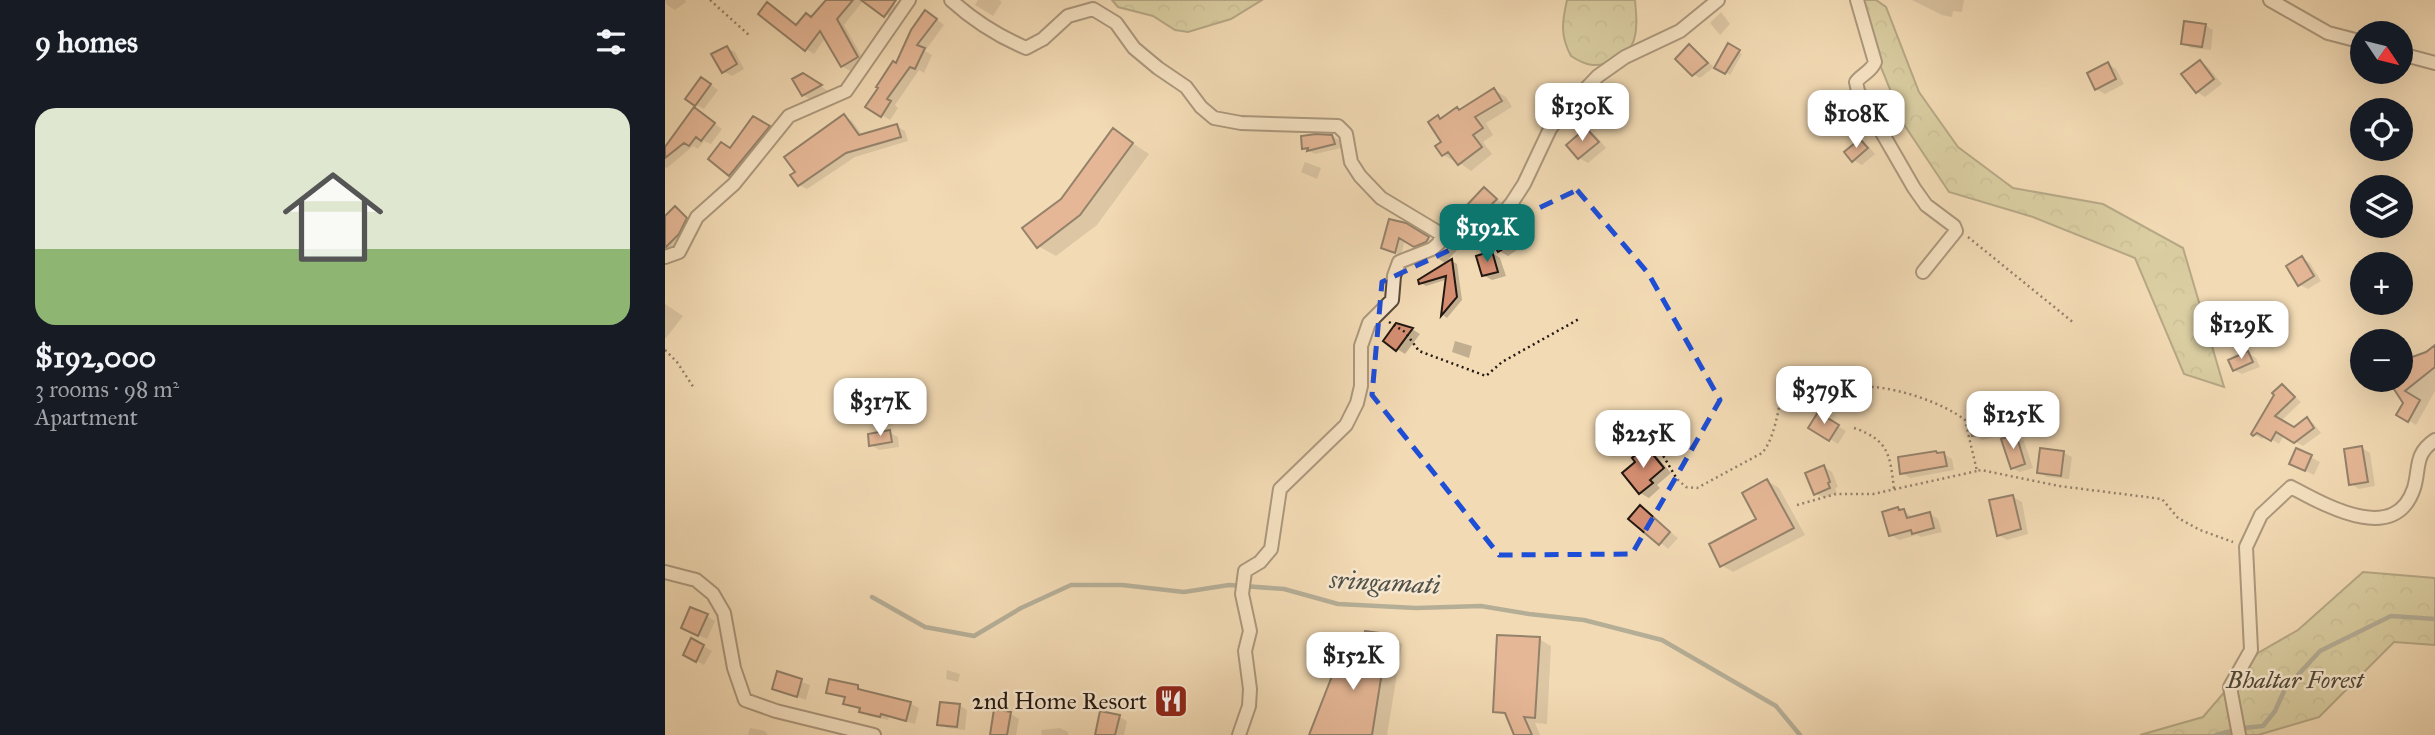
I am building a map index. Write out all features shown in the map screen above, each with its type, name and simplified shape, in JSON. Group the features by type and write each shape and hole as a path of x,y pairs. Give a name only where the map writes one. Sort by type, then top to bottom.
{"street":[{"path":"665,257 679,252 697,217 734,184 789,116 846,91 909,0"},
{"path":"951,0 970,17 999,36 1026,48 1043,39 1068,16 1093,9 1116,23 1134,48 1186,87 1201,107 1214,118 1241,123 1338,126 1346,134 1351,162 1374,191 1398,209 1441,234 1475,231 1493,224 1524,184 1550,129 1598,76 1625,57 1653,46 1680,30 1718,0"},
{"path":"1857,0 1875,62 1872,70 1856,82 1858,91 1914,188 1926,205 1954,226 1956,231 1923,272"},
{"path":"2270,0 2328,33 2350,39"},
{"path":"2413,57 2435,63"},
{"path":"1239,735 1249,706 1250,689 1245,651 1250,631 1242,594 1245,571 1260,562 1271,549 1280,489 1346,425 1357,403 1361,386 1361,346 1369,323 1392,300 1399,262 1432,249 1439,243 1441,234"},
{"path":"2239,735 2230,687 2251,650 2246,547 2261,514 2291,487 2327,506 2356,517 2371,519 2386,516 2399,509 2412,492 2421,455 2435,440"},
{"path":"665,572 697,580 713,594 724,613 734,668 745,700 776,711 874,735"}],"path":[{"path":"710,0 750,36"},
{"path":"1954,226 2074,323"},
{"path":"1377,314 1405,332 1419,351 1486,376 1502,362 1579,319"},
{"path":"665,350 677,362 694,388"},
{"path":"1635,432 1643,428 1649,432 1677,479 1686,487 1697,488 1766,449 1785,375 1799,371 1839,387 1873,387 1917,397 1955,412 1965,420 1977,471"},
{"path":"1854,428 1868,433 1884,446 1890,455 1894,489"},
{"path":"1797,505 1836,494 1873,494 1981,470 2059,486 2162,499 2178,517 2200,530 2246,547"}],"highlighted area":[{"path":"1577,190 1648,273 1720,400 1632,554 1499,555 1372,395 1382,282"}],"green space":[{"path":"1112,0 1262,0 1231,19 1188,32 1175,30 1153,16 1118,7"},
{"path":"1567,0 1635,0 1636,30 1631,46 1617,59 1598,65 1586,64 1571,56 1563,29"},
{"path":"1864,0 1876,0 1886,7 1919,92 1958,147 2013,188 2103,204 2183,248 2224,387 2184,374 2135,258 2033,217 1949,192 1905,126 1871,43"},
{"name":"Bhaltar Forest","path":"2363,572 2435,578 2435,645 2394,642 2319,717 2258,735 2140,735 2203,717 2258,653 2298,630"}],"building":[{"path":"826,0 853,0 837,19 858,57 841,67 820,31 805,51 758,14 767,2 796,25 806,13 811,17"},
{"path":"861,0 896,0 884,17"},
{"path":"925,10 937,19 917,45 925,48 915,69 910,67 887,99 891,101 881,117 865,107 893,61 896,63 911,30"},
{"path":"2184,21 2206,24 2202,47 2181,44"},
{"path":"1728,43 1740,50 1725,74 1714,68"},
{"path":"1689,44 1708,63 1692,76 1675,59"},
{"path":"727,46 737,64 722,73 711,54"},
{"path":"2200,60 2214,79 2196,93 2181,74"},
{"path":"2108,62 2116,79 2095,90 2087,73"},
{"path":"803,73 822,85 802,96 792,79"},
{"path":"701,77 711,84 695,106 685,99"},
{"path":"1494,88 1502,101 1475,117 1483,128 1473,135 1482,147 1458,165 1448,152 1442,156 1435,146 1441,142 1428,122 1438,115 1440,119 1457,107 1459,110"},
{"path":"694,107 715,123 701,141 696,137 689,146 684,143 665,158 665,147"},
{"path":"844,114 859,135 897,124 901,137 846,153 798,186 790,175 795,172 784,157"},
{"path":"753,116 770,126 729,176 708,159 721,142 730,148"},
{"path":"1113,128 1133,143 1080,215 1037,248 1022,228 1061,199"},
{"path":"1586,128 1599,142 1578,159 1566,145"},
{"path":"1332,135 1335,144 1307,151 1308,148 1302,149 1301,136"},
{"path":"1860,139 1868,148 1852,162 1844,152"},
{"path":"1484,187 1497,199 1479,217 1467,205"},
{"path":"675,206 687,218 679,234 665,248 665,216"},
{"path":"1389,219 1406,223 1429,237 1426,242 1414,247 1399,238 1395,253 1381,248"},
{"path":"1504,229 1513,243 1498,252 1489,237"},
{"path":"1492,251 1498,272 1482,276 1476,256"},
{"path":"2302,256 2314,276 2298,286 2286,266"},
{"path":"1452,259 1457,297 1441,316 1446,276 1419,284 1418,280"},
{"path":"1396,323 1413,328 1396,351 1383,341"},
{"path":"2435,345 2435,367 2413,385 2413,357"},
{"path":"2248,351 2253,362 2233,371 2228,360"},
{"path":"2282,384 2295,397 2275,416 2294,427 2307,417 2314,428 2294,443 2276,432 2271,441 2257,433 2253,436 2251,434 2274,395 2272,393"},
{"path":"2396,392 2407,392 2420,400 2408,422 2396,415 2403,403"},
{"path":"1818,412 1839,425 1829,441 1808,428"},
{"path":"1990,420 1992,432 1972,436 1970,424"},
{"path":"890,430 892,442 869,446 868,434"},
{"path":"2016,434 2025,464 2011,469 2001,439"},
{"path":"1646,446 1664,468 1650,480 1653,483 1639,494 1622,473 1635,462 1632,458"},
{"path":"2362,446 2368,482 2349,485 2344,449"},
{"path":"2040,448 2064,451 2061,476 2037,473"},
{"path":"2296,448 2312,455 2305,471 2289,464"},
{"path":"1944,452 1947,466 1900,474 1898,457"},
{"path":"1824,465 1830,488 1814,495 1805,473"},
{"path":"1767,479 1794,528 1720,567 1709,544 1756,519 1742,493"},
{"path":"2013,495 2021,529 1997,536 1989,500"},
{"path":"1640,505 1670,532 1659,545 1628,519"},
{"path":"1898,507 1899,510 1904,509 1907,518 1930,512 1934,528 1889,536 1882,512"},
{"path":"690,607 708,614 698,636 681,628"},
{"path":"1365,631 1388,634 1372,735 1309,735 1341,653 1360,660"},
{"path":"1497,635 1540,637 1535,718 1524,717 1532,735 1514,735 1505,713 1493,712"},
{"path":"691,638 704,645 696,662 683,655"},
{"path":"777,671 802,679 797,697 772,689"},
{"path":"829,679 911,702 906,721 881,714 880,717 859,712 860,708 843,704 845,697 826,693"},
{"path":"940,702 960,704 957,727 937,725"},
{"path":"994,709 1011,712 1007,735 990,735"},
{"path":"1100,711 1120,715 1115,735 1095,735"}],"waterway":[{"name":"sringamati","path":"872,597 925,627 974,636 1021,608 1071,585 1122,585 1184,592 1229,585 1284,589 1338,604 1416,608 1481,606 1584,620 1662,640 1776,706 1800,735"},
{"name":"sringamati","path":"2216,735 2263,726 2275,711 2285,689 2320,651 2391,616 2435,619"}],"place":[{"name":"2nd Home Resort","path":"1171,701"}]}
